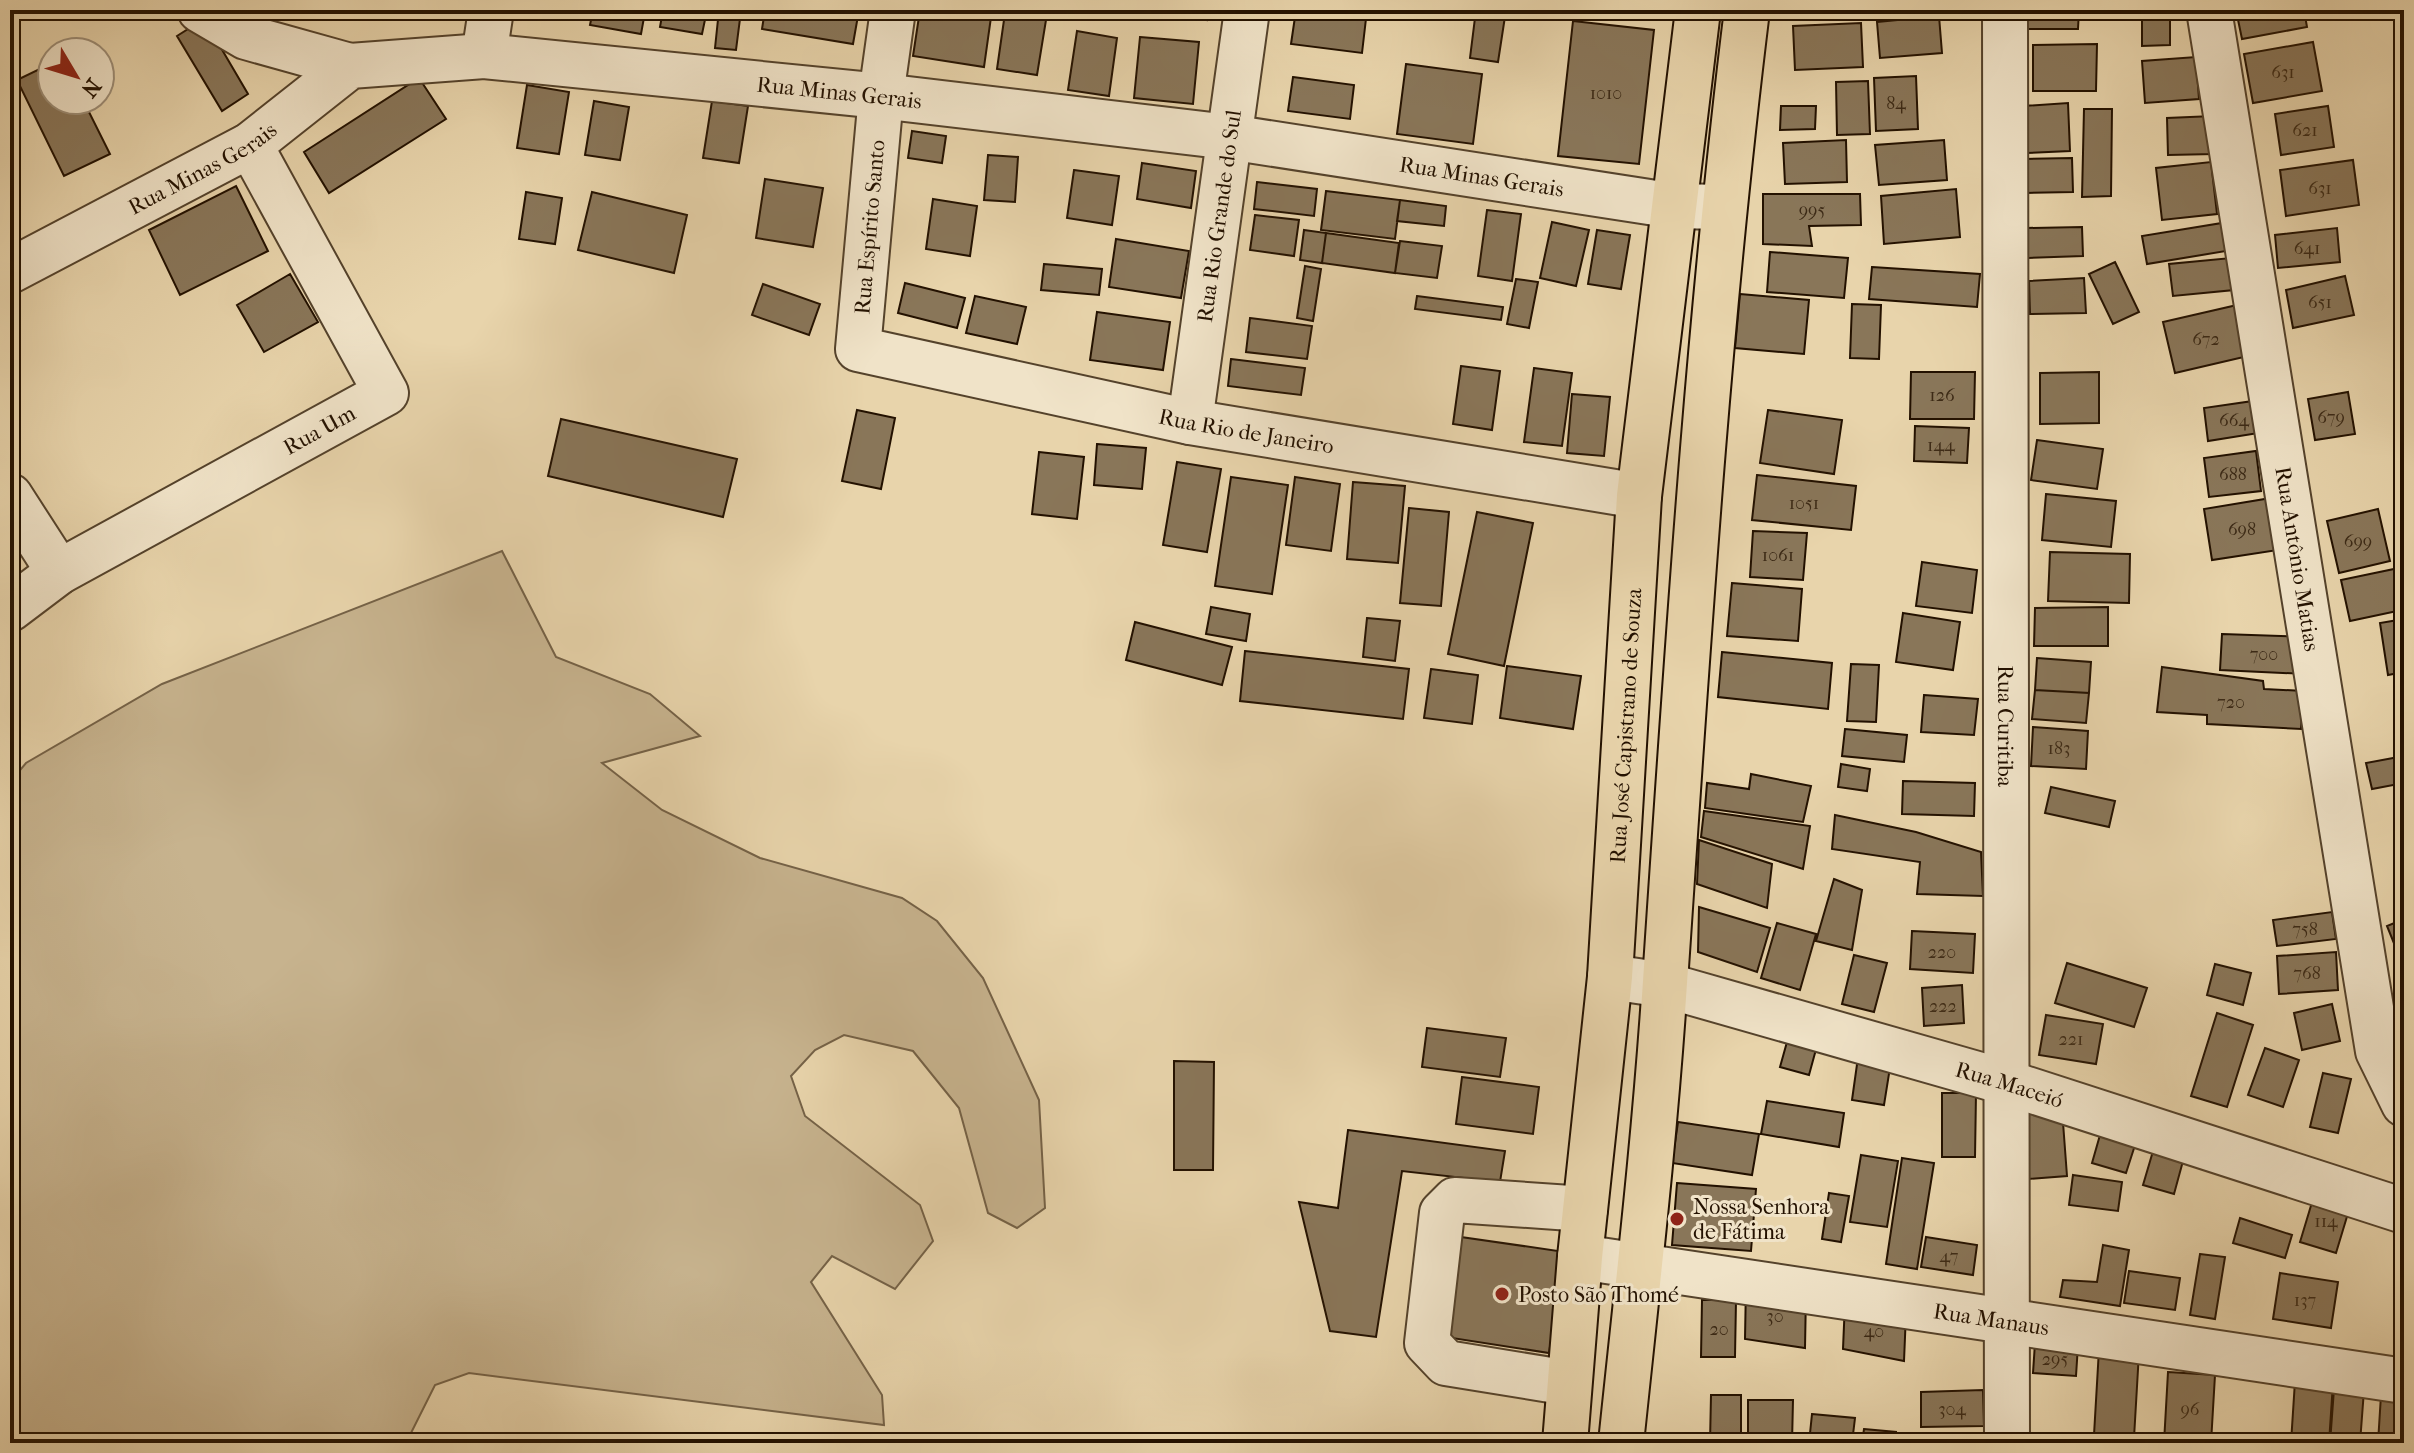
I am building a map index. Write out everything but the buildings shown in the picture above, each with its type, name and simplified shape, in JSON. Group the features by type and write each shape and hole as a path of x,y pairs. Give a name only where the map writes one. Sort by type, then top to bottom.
{"main road":[{"name":"Rua José Capistrano de Souza","path":"1565,1443 1580,1257 1610,977 1639,496 1698,10"},
{"path":"1621,1443 1665,985 1675,800 1722,207 1747,10"},
{"path":"1620,794 1675,800"}],"street":[{"path":"200,10 246,37 350,66"},
{"path":"484,56 491,10"},
{"name":"Rua Espírito Santo","path":"858,349 881,96 893,10"},
{"name":"Rua Rio Grande do Sul","path":"1190,422 1247,10"},
{"name":"Rua Curitiba","path":"2005,10 2007,1443"},
{"name":"Rua Antônio Matias","path":"2209,10 2378,1051 2404,1104"},
{"name":"Rua Minas Gerais","path":"10,271 250,145 350,66 484,56 881,96 1229,137 1675,206 1722,207"},
{"name":"Rua Um","path":"10,609 59,572 386,393 250,145"},
{"name":"Rua Rio de Janeiro","path":"858,349 1190,422 1639,496"},
{"path":"10,496 59,572"},
{"name":"Rua Maceió","path":"1610,977 1665,985 2005,1082 2404,1211"},
{"path":"1569,1383 1446,1363 1427,1343 1442,1213 1455,1200 1585,1209"},
{"name":"Rua Manaus","path":"1580,1257 2404,1381"}],"shaded area":[{"path":"502,551 556,657 650,694 700,736 602,763 662,810 760,858 902,898 937,921 983,978 1039,1100 1045,1208 1017,1228 988,1213 959,1108 913,1051 844,1035 815,1050 791,1076 805,1116 920,1205 933,1241 895,1289 832,1256 811,1282 882,1395 884,1425 469,1373 435,1385 406,1443 10,1443 10,782 26,763 162,684"}],"place":[{"name":"Nossa Senhora de Fátima","path":"1677,1219"},
{"name":"Posto São Thomé","path":"1502,1294"}]}
